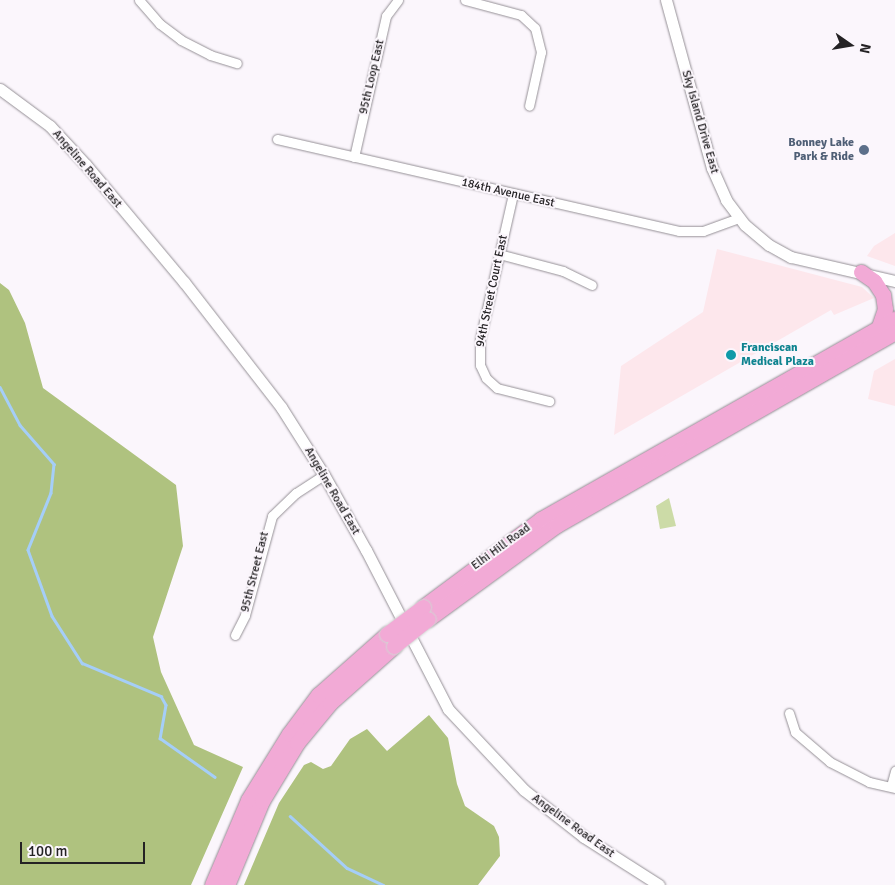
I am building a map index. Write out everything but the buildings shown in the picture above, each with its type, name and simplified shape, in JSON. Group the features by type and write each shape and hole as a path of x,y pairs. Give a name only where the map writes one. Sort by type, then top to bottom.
{"highway":[{"path":"861,272 874,281 883,295 886,309 878,329"},
{"name":"Elhi Hill Road","path":"212,885 248,800 275,753 318,695 426,613 541,519 793,374 895,319"},
{"name":"Elhi Hill Road","path":"426,613 558,525 895,332"},
{"name":"Elhi Hill Road","path":"227,885 262,801 297,743 330,703 391,640"}],"street":[{"path":"138,0 160,24 181,40 210,55 237,63"},
{"name":"95th Loop East","path":"354,157 386,16 398,0"},
{"path":"466,0 521,15 535,28 541,52 529,106"},
{"name":"Sky Island Drive East","path":"666,0 706,151 718,184 739,218 754,234 791,257 895,281"},
{"name":"Angeline Road East","path":"0,89 50,126 86,165 184,282 281,407 324,475 448,709 524,790 584,837 659,885"},
{"name":"184th Avenue East","path":"277,139 513,194 691,232 722,226 739,218"},
{"name":"94th Street Court East","path":"513,194 480,339 480,365 486,378 497,388 549,401"},
{"path":"499,254 564,271 592,285"},
{"name":"95th Street East","path":"235,635 245,615 272,516 296,493 324,475"},
{"path":"789,712 795,732 830,762 857,777 893,787 895,771"}],"shaded area":[{"path":"895,233 895,266 867,256 874,246"},
{"path":"717,249 862,287 874,298 834,315 831,310 614,435 621,366 703,312"},
{"path":"895,359 895,406 868,399 874,371"}],"green space":[{"path":"0,283 9,290 25,323 43,388 176,485 183,546 153,637 161,672 194,745 243,767 191,885 0,885"},
{"path":"669,498 676,526 660,529 656,506"},
{"path":"429,715 448,738 457,784 465,806 494,826 499,837 500,856 478,885 244,885 279,803 304,765 311,762 323,769 331,766 350,739 367,729 387,751"}],"waterway":[{"path":"0,387 20,425 54,464 51,493 28,550 52,616 82,663 161,696 166,705 160,738 215,777"},
{"path":"290,816 347,868 383,885"}],"place":[{"name":"Bonney Lake Park & Ride","path":"864,150"},
{"name":"Franciscan Medical Plaza","path":"731,355"}]}
